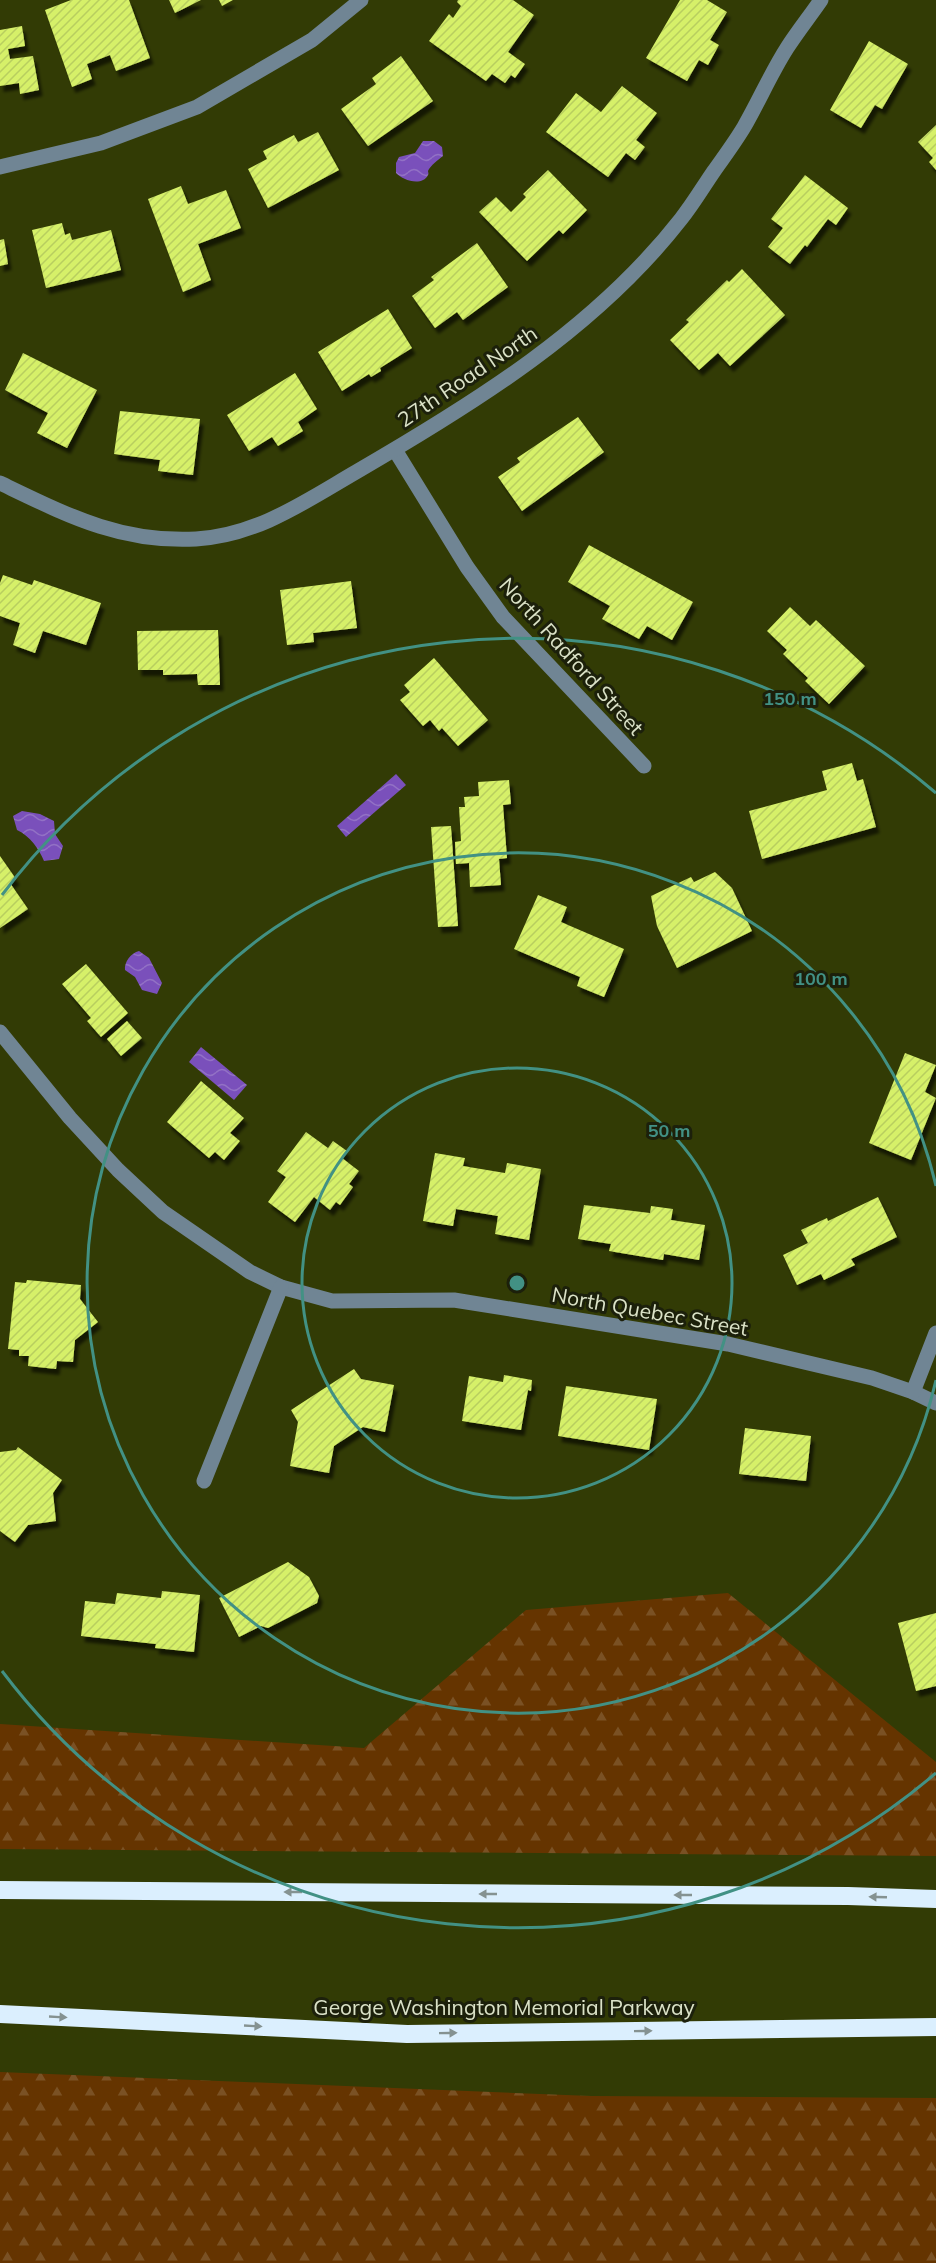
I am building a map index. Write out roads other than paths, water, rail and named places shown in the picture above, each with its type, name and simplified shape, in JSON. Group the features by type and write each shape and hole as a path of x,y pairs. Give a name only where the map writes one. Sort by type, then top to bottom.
{"highway":[{"path":"0,1890 836,1896 936,1899"},
{"name":"George Washington Memorial Parkway","path":"0,2014 407,2034 936,2027"}],"street":[{"path":"0,167 101,143 197,107 312,40 361,0"},
{"name":"27th Road North","path":"0,483 89,524 118,533 155,539 199,539 239,531 282,516 395,450 547,348 582,321 641,266 682,218 742,130 786,49 821,0"},
{"name":"North Radford Street","path":"395,450 467,567 503,617 644,766"},
{"name":"North Quebec Street","path":"0,1032 70,1118 118,1170 162,1212 250,1272 281,1287 333,1301 454,1299 728,1344 872,1377 936,1403"},
{"path":"204,1481 281,1287"},
{"path":"913,1392 936,1333"}],"water":[{"path":"423,141 434,141 442,147 443,156 421,181 407,180 399,176 396,173 396,163 399,157 415,153"},
{"path":"396,774 406,785 346,837 337,826"},
{"path":"22,811 40,814 54,821 55,834 63,846 59,859 44,861 34,843 17,830 13,816"},
{"path":"139,951 149,958 162,983 157,994 142,990 135,977 125,970 129,958"},
{"path":"201,1047 247,1085 234,1100 189,1062"}]}
